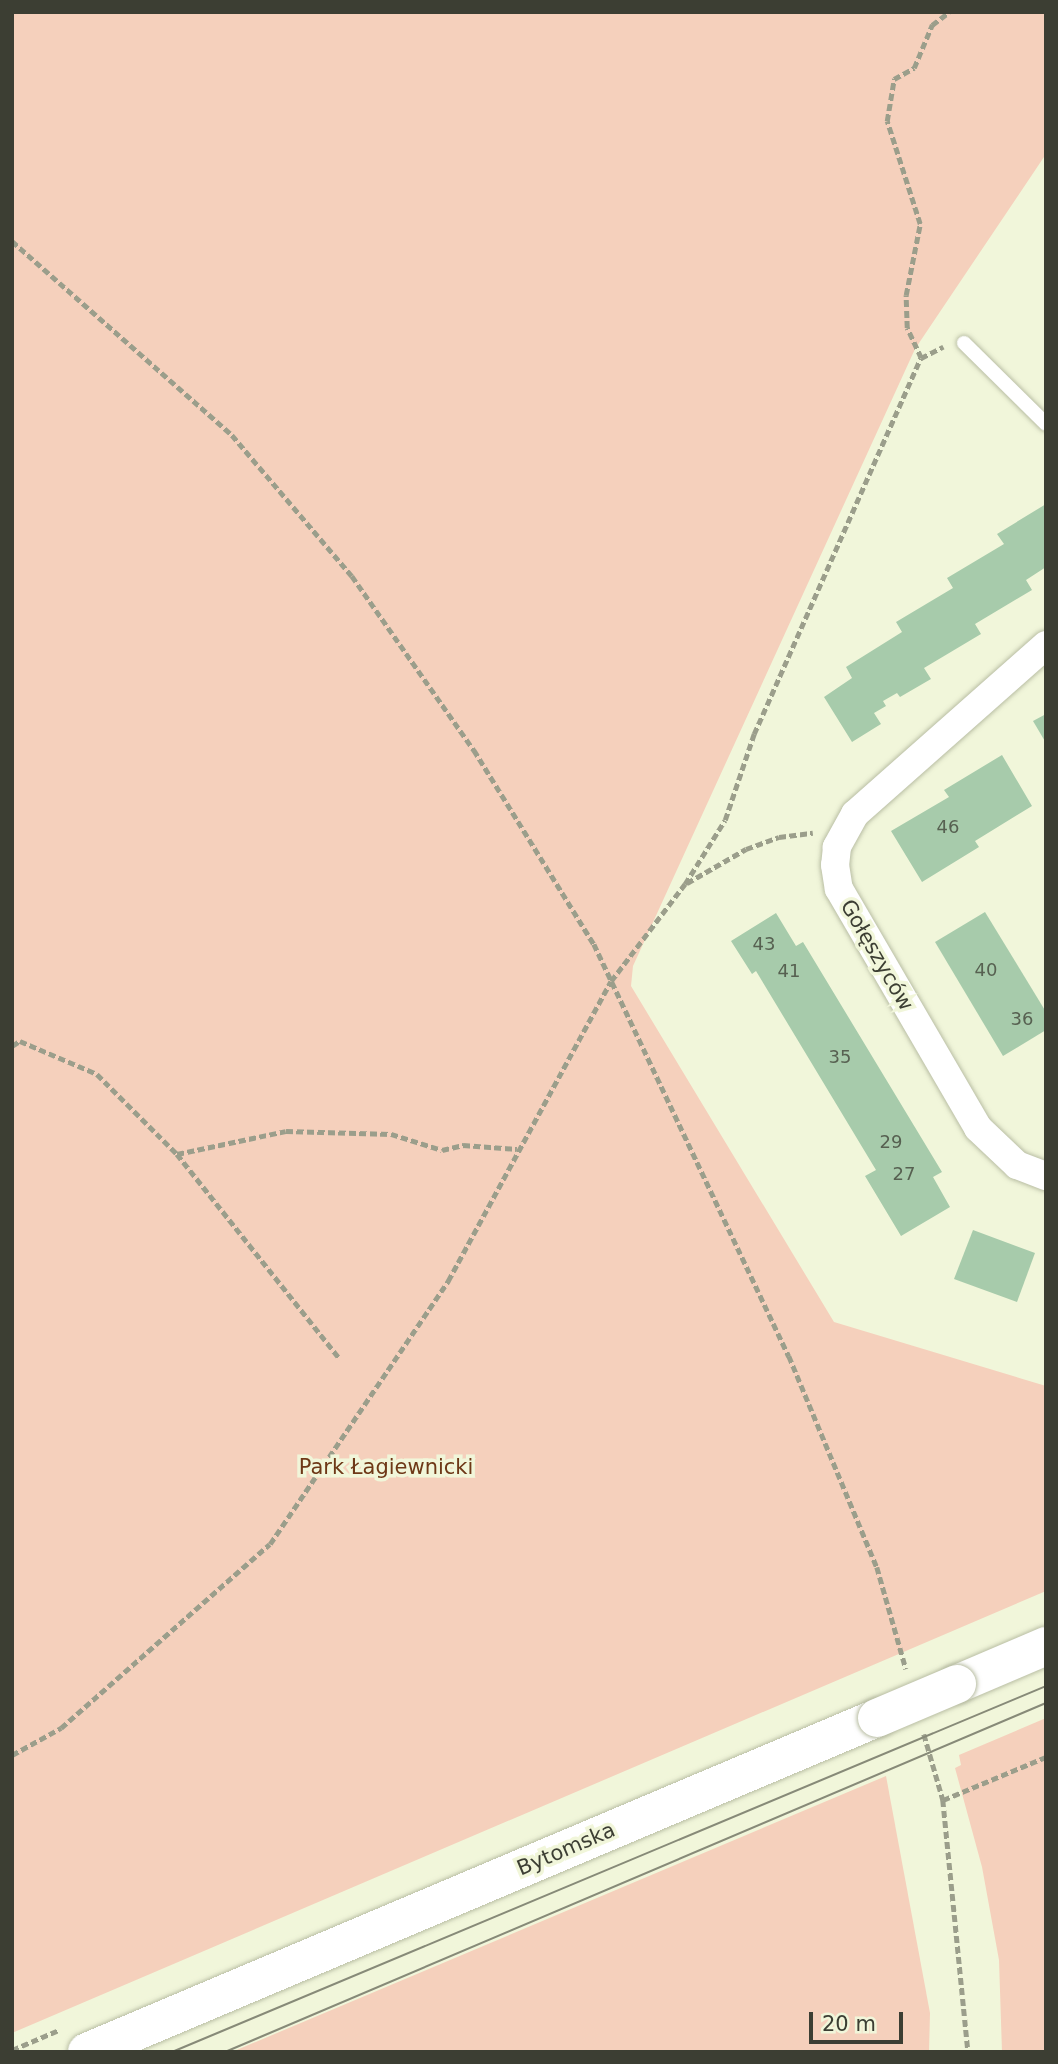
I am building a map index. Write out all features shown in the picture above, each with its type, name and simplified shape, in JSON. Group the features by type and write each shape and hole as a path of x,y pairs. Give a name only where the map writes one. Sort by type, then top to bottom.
{"main road":[{"name":"Bytomska","path":"87,2052 1046,1646"}],"street":[{"name":"Gołęszyców","path":"1046,645 855,814 837,847 835,865 839,889 978,1128 1017,1166 1046,1176"}],"lane":[{"path":"964,342 1046,424"}],"path":[{"path":"922,358 907,328 906,295 920,224 887,121 894,79 914,68 932,25 949,12"},
{"path":"12,241 232,435 352,576 474,750 594,944 789,1356 877,1567 910,1684"},
{"path":"12,1755 61,1728 270,1544 448,1280 517,1149 611,981 685,884 725,820 754,734 922,358 946,345 964,342"},
{"path":"685,884 768,841 822,832"},
{"path":"12,1046 20,1041 97,1074 177,1154 340,1359"},
{"path":"177,1154 286,1131 391,1134 442,1150 463,1145 517,1149"},
{"path":"921,1722 943,1800 968,2052"},
{"path":"943,1800 1046,1757"}],"green space":[{"name":"Park Łagiewnicki","path":"12,12 1046,12 1046,154 915,349 633,966 631,986 834,1322 1046,1386 1046,1591 12,2033"},
{"path":"1046,1718 1046,2052 1002,2052 999,1960 982,1867 955,1768 961,1765 959,1755"},
{"path":"886,1776 930,2013 929,2052 232,2052"}],"building":[{"path":"1046,504 1046,567 1026,580 1032,590 975,624 981,634 924,668 931,679 900,697 897,693 883,701 886,706 874,713 881,724 852,742 824,697 852,678 846,667 902,632 896,622 953,588 947,578 1004,544 997,534"},
{"path":"1046,714 1046,743 1033,721"},
{"path":"1002,755 1032,806 975,841 979,847 922,882 891,831 949,797 944,790"},
{"path":"985,912 1046,1012 1046,1030 1003,1056 935,942"},
{"path":"776,913 796,946 803,942 942,1172 933,1177 950,1207 901,1236 865,1176 876,1170 756,971 752,974 731,941"},
{"path":"973,1230 1035,1253 1017,1302 954,1279"}],"tram line":[{"path":"172,2052 1046,1686"},
{"path":"225,2052 1046,1703"}]}
